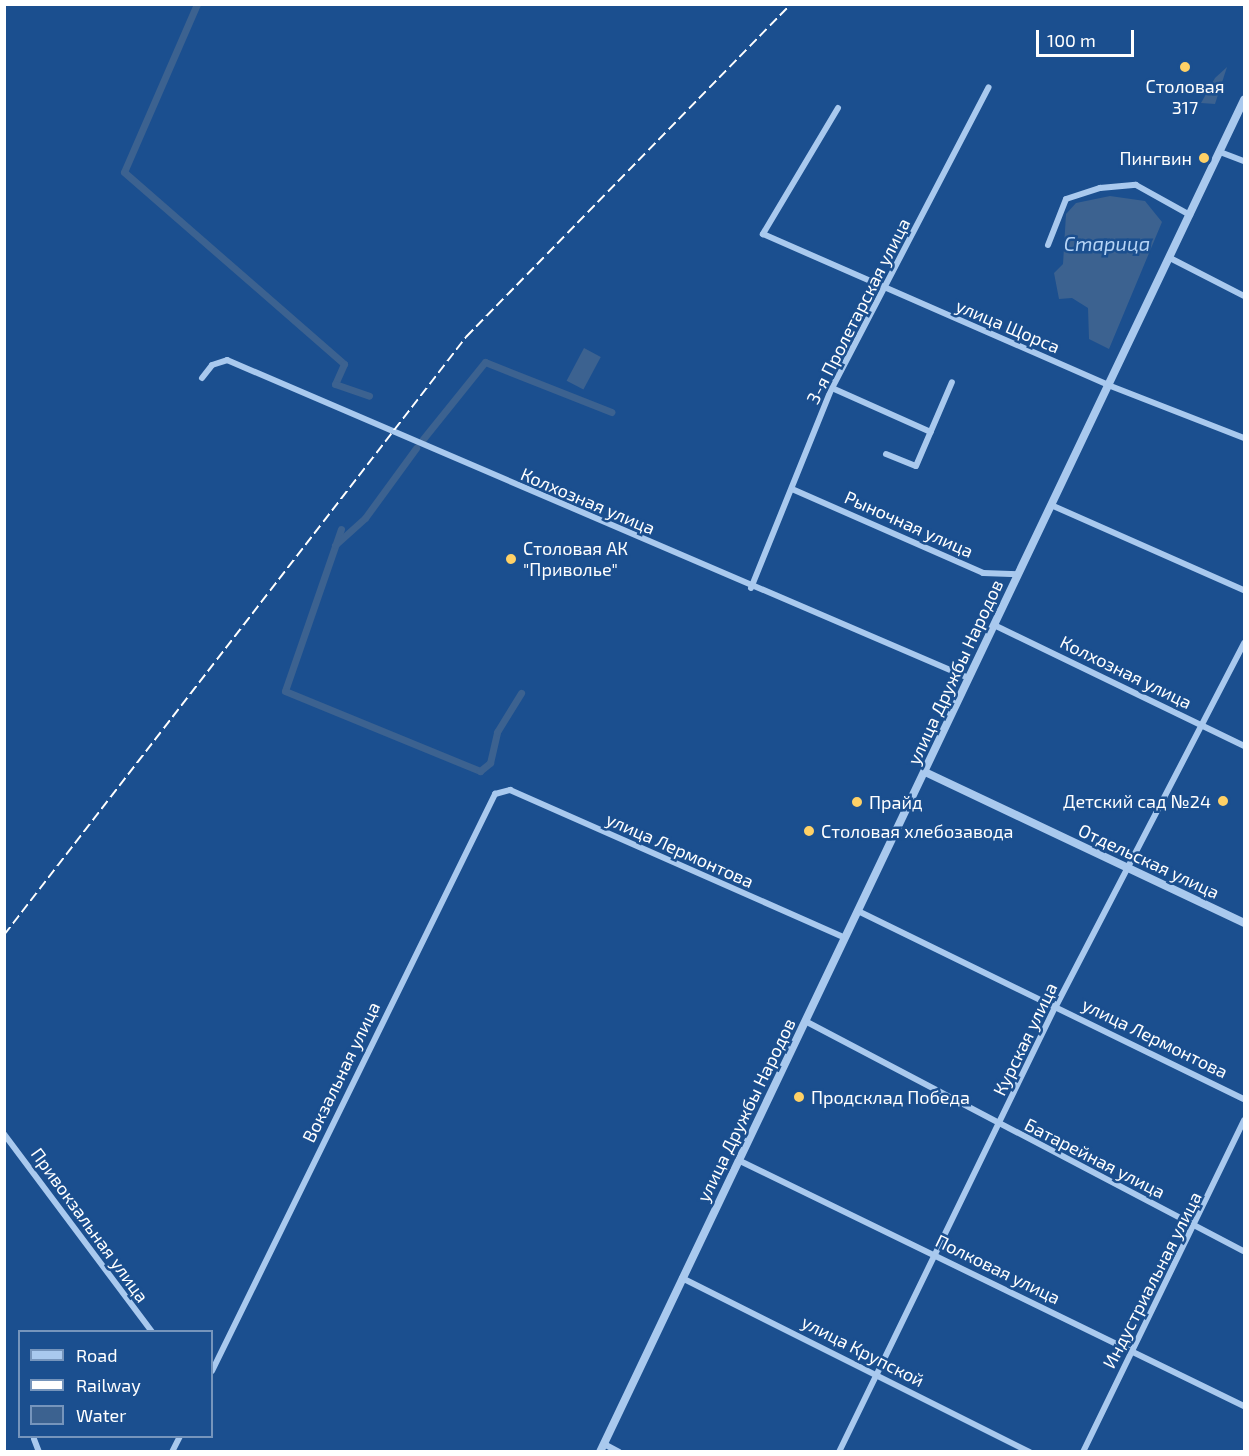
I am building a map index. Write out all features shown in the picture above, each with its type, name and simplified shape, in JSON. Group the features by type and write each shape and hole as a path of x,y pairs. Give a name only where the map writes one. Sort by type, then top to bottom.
{"street":[{"name":"3-я Пролетарская улица","path":"751,588 832,388 989,87"},
{"name":"улица Дружбы Народов","path":"602,1448 1245,100"},
{"name":"улица Щорса","path":"838,108 763,234 884,289 1108,385 1245,438"},
{"path":"1220,152 1245,160"},
{"path":"1048,245 1066,199 1100,188 1136,185 1190,215"},
{"path":"1170,258 1245,296"},
{"name":"Колхозная улица","path":"202,378 212,365 227,360 751,588 969,678"},
{"path":"886,454 916,466 952,382"},
{"path":"832,388 931,432"},
{"name":"Рыночная улица","path":"792,489 983,573 1018,574"},
{"path":"1051,505 1245,590"},
{"name":"Колхозная улица","path":"994,625 1245,746"},
{"name":"Курская улица","path":"839,1452 933,1253 1000,1125 1056,1006 1129,868 1200,724 1244,643"},
{"path":"915,792 928,781 943,780 932,757"},
{"name":"Отдельская улица","path":"925,772 1245,923"},
{"name":"улица Лермонтова","path":"502,790 845,938"},
{"name":"Вокзальная улица","path":"213,1369 484,814 502,790"},
{"name":"улица Лермонтова","path":"858,911 1245,1099"},
{"name":"Батарейная улица","path":"807,1022 1000,1125 1245,1251"},
{"name":"Индустриальная улица","path":"1083,1452 1196,1227 1245,1120"},
{"name":"Привокзальная улица","path":"4,1134 151,1330"},
{"name":"Полковая улица","path":"738,1160 1245,1406"},
{"name":"улица Крупской","path":"682,1278 1030,1452"},
{"path":"172,1452 179,1438"},
{"path":"34,1439 39,1452"},
{"path":"602,1448 619,1452"}],"water":[{"path":"1227,67 1215,104 1201,103 1215,78"},
{"name":"Старица","path":"1110,196 1145,201 1162,222 1109,349 1089,339 1088,308 1072,298 1059,299 1054,273 1063,264 1066,214 1076,203"},
{"path":"584,348 601,357 583,390 567,381"}],"waterway":[{"path":"197,4 124,172 344,364 335,384 369,396"},
{"path":"423,439 485,362 611,412"},
{"path":"335,545 365,518 416,448"},
{"path":"341,529 285,691 480,771 490,763 497,732 521,693"}],"railway":[{"path":"4,935 466,337 791,4"}],"place":[{"name":"Столовая 317","path":"1185,67"},
{"name":"Пингвин","path":"1204,158"},
{"name":"Столовая АК \"Приволье\"","path":"511,559"},
{"name":"Детский сад №24","path":"1223,801"},
{"name":"Прайд","path":"857,802"},
{"name":"Столовая хлебозавода","path":"809,831"},
{"name":"Продсклад Победа","path":"799,1097"}]}
